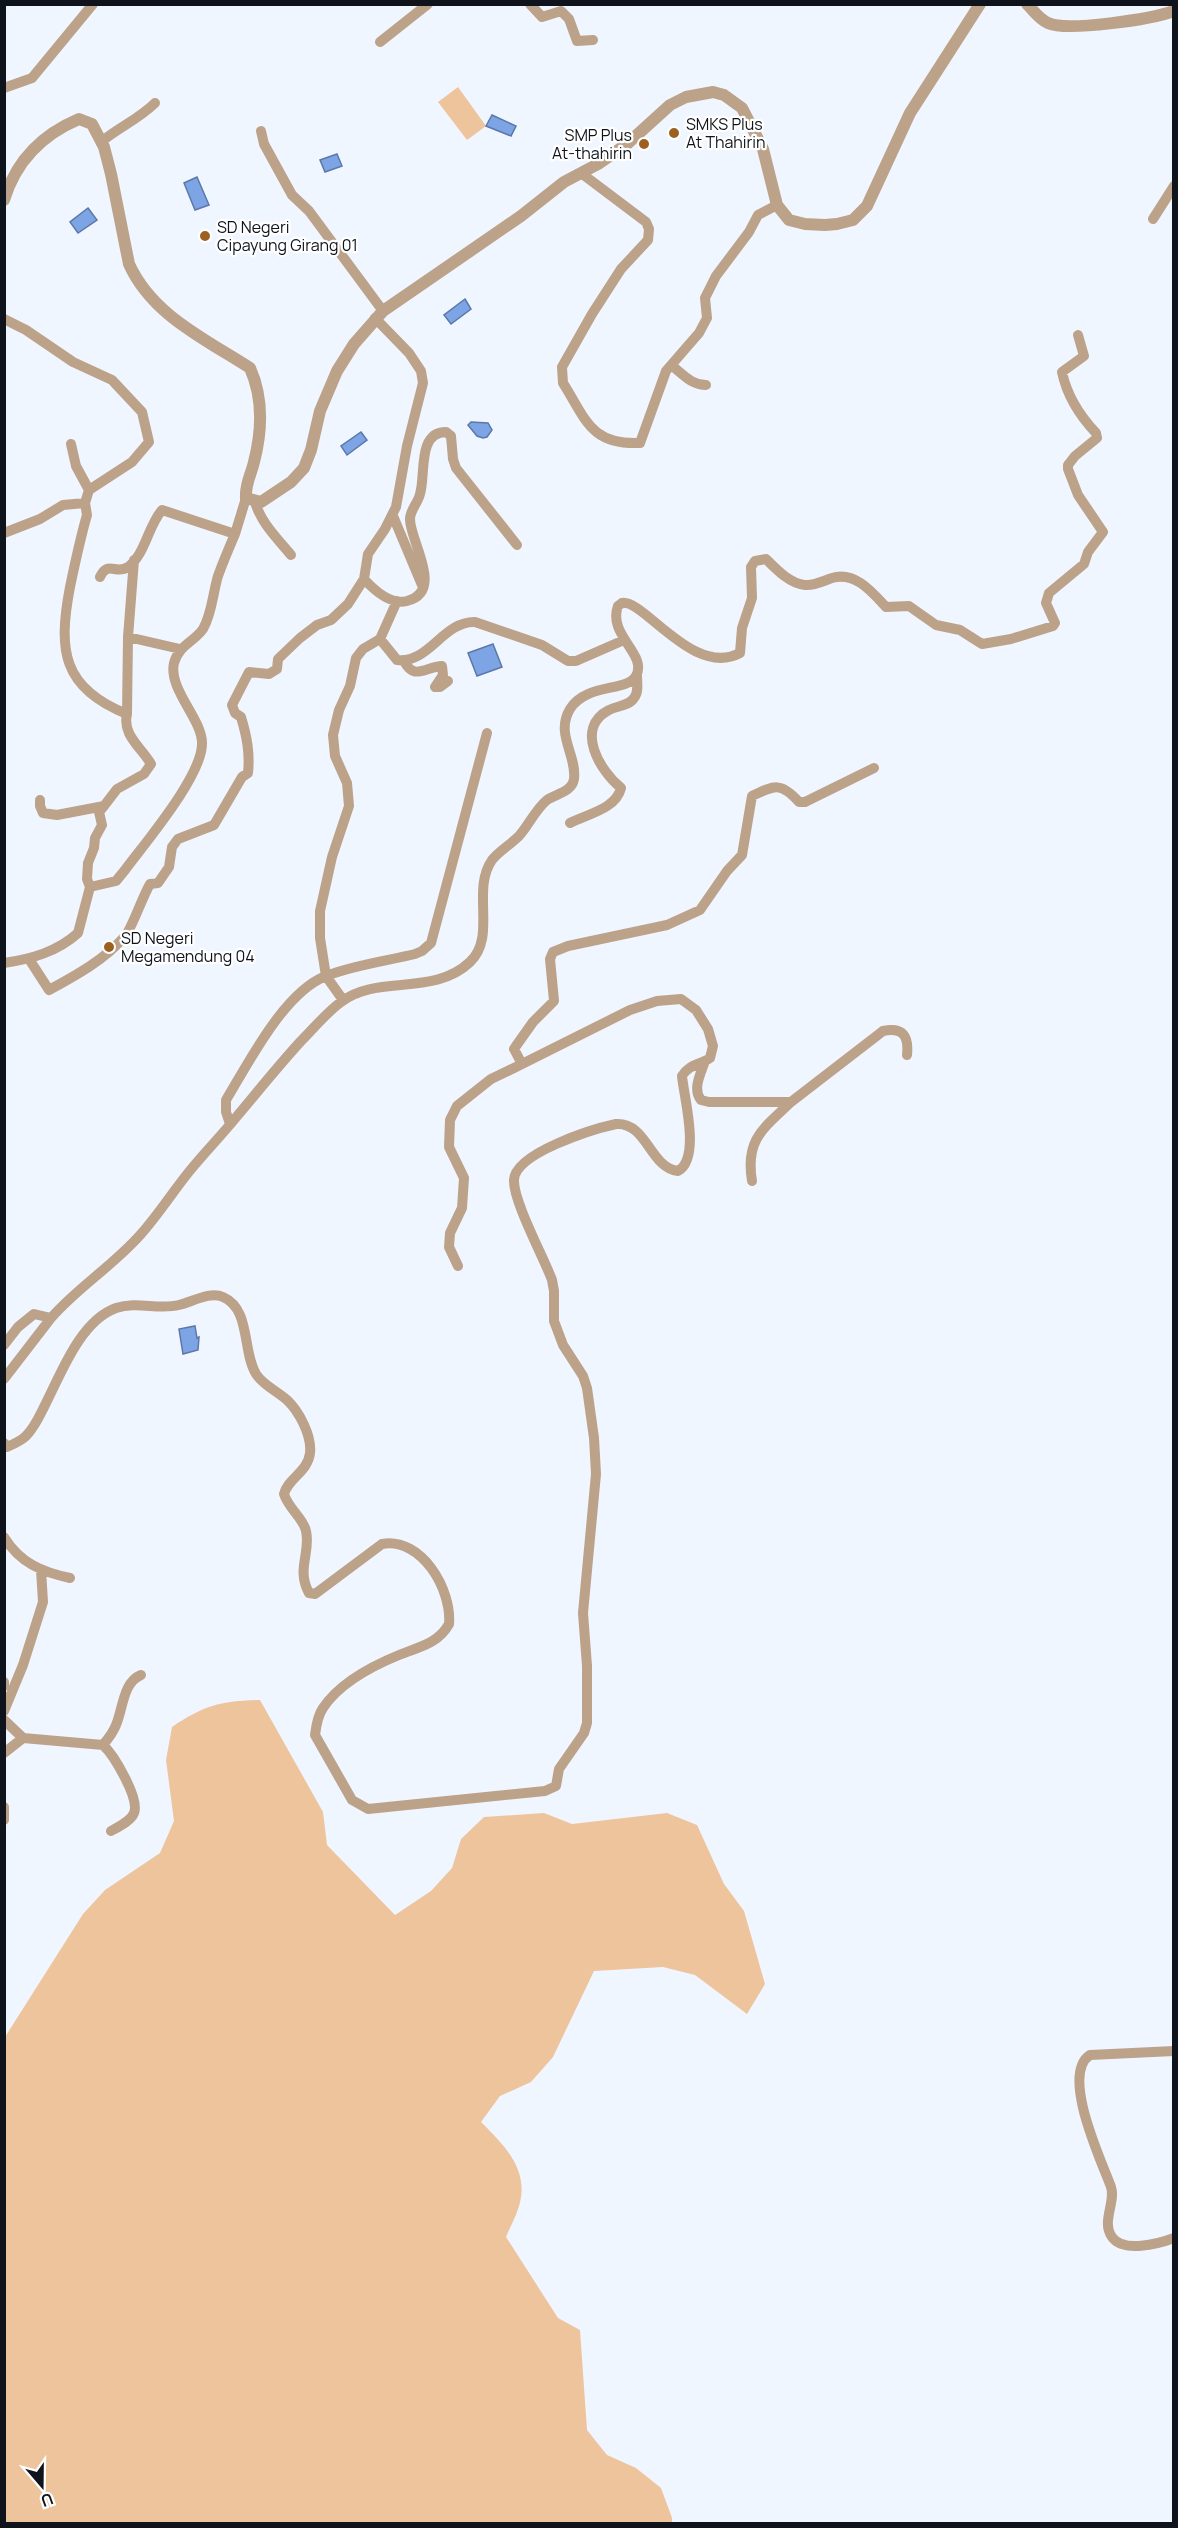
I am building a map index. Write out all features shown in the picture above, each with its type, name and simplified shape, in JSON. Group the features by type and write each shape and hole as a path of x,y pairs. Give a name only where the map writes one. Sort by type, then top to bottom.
{"street":[{"path":"4,88 32,78 93,4"},
{"path":"380,42 428,4"},
{"path":"530,4 542,17 561,10 569,19 578,41 593,40"},
{"path":"251,500 261,502 276,494 304,468 311,450 320,411 337,371 354,344 379,314 521,216 556,188 627,144 670,105 686,97 713,92 724,95 742,108 763,149 777,205 789,220 805,224 837,225 853,220 867,206 910,113 980,4"},
{"path":"1027,4 1049,24 1066,27 1149,18 1173,11"},
{"path":"101,142 117,128 142,116 155,103"},
{"path":"4,201 13,177 23,160 37,144 61,127 79,119 92,124 101,142 111,174 129,264 136,279 156,303 187,328 250,368 256,381 260,435 245,486 258,513 291,555"},
{"path":"29,959 49,990 85,969 127,934 150,884 158,883 169,867 172,847 178,838 214,825 242,777 248,773 250,755 247,738 241,717 235,713 232,705 249,672 269,674 277,669 278,659 300,638 317,626 331,620 348,604 364,579 368,554 393,516 423,383 421,372 410,353 379,314 309,211 291,195 264,144 261,131"},
{"path":"581,173 646,222 649,234 639,251 621,269 562,367 562,383 590,427 605,439 622,443 640,443 666,371 699,333 707,318 705,298 716,276 749,232 758,215 777,205"},
{"path":"1153,219 1173,186"},
{"path":"4,320 26,330 73,362 112,380 142,412 149,442 132,462 89,490 85,502 87,515 63,622 65,651 74,675 87,691 106,705 127,714"},
{"path":"570,823 611,804 620,794 621,788 608,777 601,767 595,753 591,730 595,722 609,710 632,702 638,691 638,666 634,652 618,628 616,612 618,606 628,602 672,638 708,656 719,659 732,657 740,653 742,628 752,598 751,565 754,561 766,559 793,581 805,585 836,577 858,581 870,588 886,607 909,606 936,625 965,633 982,644 994,644 1051,628 1055,623 1046,603 1049,593 1084,564 1088,552 1103,532 1078,495 1068,469 1068,465 1075,456 1097,438 1096,433 1073,404 1066,390 1062,372 1084,356 1078,335"},
{"path":"671,365 688,380 698,385 706,385"},
{"path":"364,579 386,597 397,601 405,602 412,599 423,589 426,578 410,518 420,495 424,455 432,437 440,432 446,432 451,436 456,468 517,544"},
{"path":"71,444 76,466 89,490"},
{"path":"90,887 116,881 189,781 201,759 202,742 173,672 180,649 203,629 218,576 251,500"},
{"path":"4,532 40,519 63,505 85,502"},
{"path":"100,577 103,570 107,568 121,570 127,568 134,560 162,510 235,534"},
{"path":"393,516 423,589"},
{"path":"4,963 29,959 62,945 78,933 90,887 87,879 88,863 95,838 102,825 99,812 117,789 144,774 151,764 127,731 125,722 134,560"},
{"path":"343,1000 326,976 320,938 320,911 332,857 349,806 347,783 335,756 333,735 339,710 350,686 356,658 363,649 380,639 397,601"},
{"path":"380,639 391,656 404,661 418,656 456,626 466,622 475,622 542,645 568,661 585,657 624,640"},
{"path":"128,636 180,649"},
{"path":"404,661 408,668 416,672 442,666 444,675 435,687 440,687 448,681"},
{"path":"4,1379 64,1303 108,1266 141,1234 188,1173 286,1057 343,1000 357,992 407,983 439,981 470,963 482,942 482,897 487,871 492,861 518,837 541,806 570,787 573,782 573,767 564,734 572,706 591,692 622,686 637,675"},
{"path":"230,1124 225,1102 266,1032 307,987 326,976 415,954 431,943 487,733"},
{"path":"522,1064 514,1049 533,1022 554,1001 550,959 553,952 568,946 667,926 694,914 706,903 727,871 742,855 752,796 774,786 787,789 800,802 805,802 874,768"},
{"path":"40,800 43,813 57,815 104,806"},
{"path":"458,1266 449,1247 450,1233 462,1208 464,1178 449,1147 450,1120 457,1106 491,1079 630,1010 657,1001 681,999 696,1010 708,1029 713,1046 712,1054 705,1061 697,1087 697,1094 701,1100 709,1102 791,1102"},
{"path":"752,1180 750,1157 753,1147 765,1127 791,1102 883,1031 893,1029 900,1031 905,1037 907,1055"},
{"path":"5,1447 25,1437 33,1429 64,1362 90,1328 106,1314 129,1305 162,1307 214,1296 224,1297 242,1316 247,1346 256,1374 289,1402 300,1418 307,1437 310,1452 306,1466 284,1494 307,1533 303,1582 309,1593 315,1594 361,1562 376,1548 392,1542 402,1545 423,1558 444,1586 448,1601 449,1624 436,1641 396,1656 362,1674 342,1688 322,1709 315,1735 352,1800 368,1809 387,1808 545,1791 556,1786 559,1769 584,1733 587,1723 587,1666 583,1613 596,1474 594,1438 583,1376 563,1345 554,1321 555,1291 518,1200 515,1174 527,1160 547,1148 609,1125 622,1124 639,1135 659,1161 669,1169 678,1171 683,1168 689,1153 690,1132 682,1076 696,1063 705,1061"},
{"path":"4,1345 18,1327 34,1314 51,1318"},
{"path":"4,1537 12,1550 27,1563 41,1570 70,1578"},
{"path":"4,1711 23,1665 43,1602 41,1570"},
{"path":"103,1745 115,1728 128,1684 133,1678 141,1675"},
{"path":"4,1720 23,1738 103,1745 121,1768 135,1811 111,1832"},
{"path":"4,1753 23,1738"},
{"path":"4,1807 4,1820"},
{"path":"1173,2051 1090,2055 1081,2067 1080,2083 1086,2124 1112,2190 1108,2216 1112,2238 1119,2243 1133,2246 1160,2243 1173,2238"}],"shaded area":[{"path":"458,87 486,126 467,140 438,102"},
{"path":"260,1700 323,1812 327,1845 395,1915 431,1891 452,1868 461,1839 484,1817 544,1813 572,1824 667,1813 697,1825 724,1884 744,1911 765,1984 747,2014 695,1975 663,1967 594,1971 553,2057 531,2082 500,2096 481,2122 513,2159 521,2181 519,2206 506,2237 558,2318 580,2330 587,2430 607,2455 636,2468 661,2488 672,2523 5,2523 5,2037 83,1914 105,1890 160,1853 174,1821 166,1760 172,1727 204,1709 224,1703"}],"water":[{"path":"492,115 516,126 511,136 486,126"},
{"path":"337,154 342,166 325,172 320,160"},
{"path":"197,177 209,205 195,210 184,183"},
{"path":"88,208 97,220 78,233 70,222"},
{"path":"465,299 471,309 451,324 444,315"},
{"path":"471,422 488,423 492,430 487,437 477,436 468,425"},
{"path":"361,432 367,440 347,455 341,446"},
{"path":"493,644 502,667 477,676 468,653"},
{"path":"195,1326 197,1338 199,1337 198,1350 183,1354 179,1329"}],"place":[{"name":"SMKS Plus At Thahirin","path":"674,133"},
{"name":"SMP Plus At-thahirin","path":"644,144"},
{"name":"SD Negeri Cipayung Girang 01","path":"205,236"},
{"name":"SD Negeri Megamendung 04","path":"109,947"}]}
